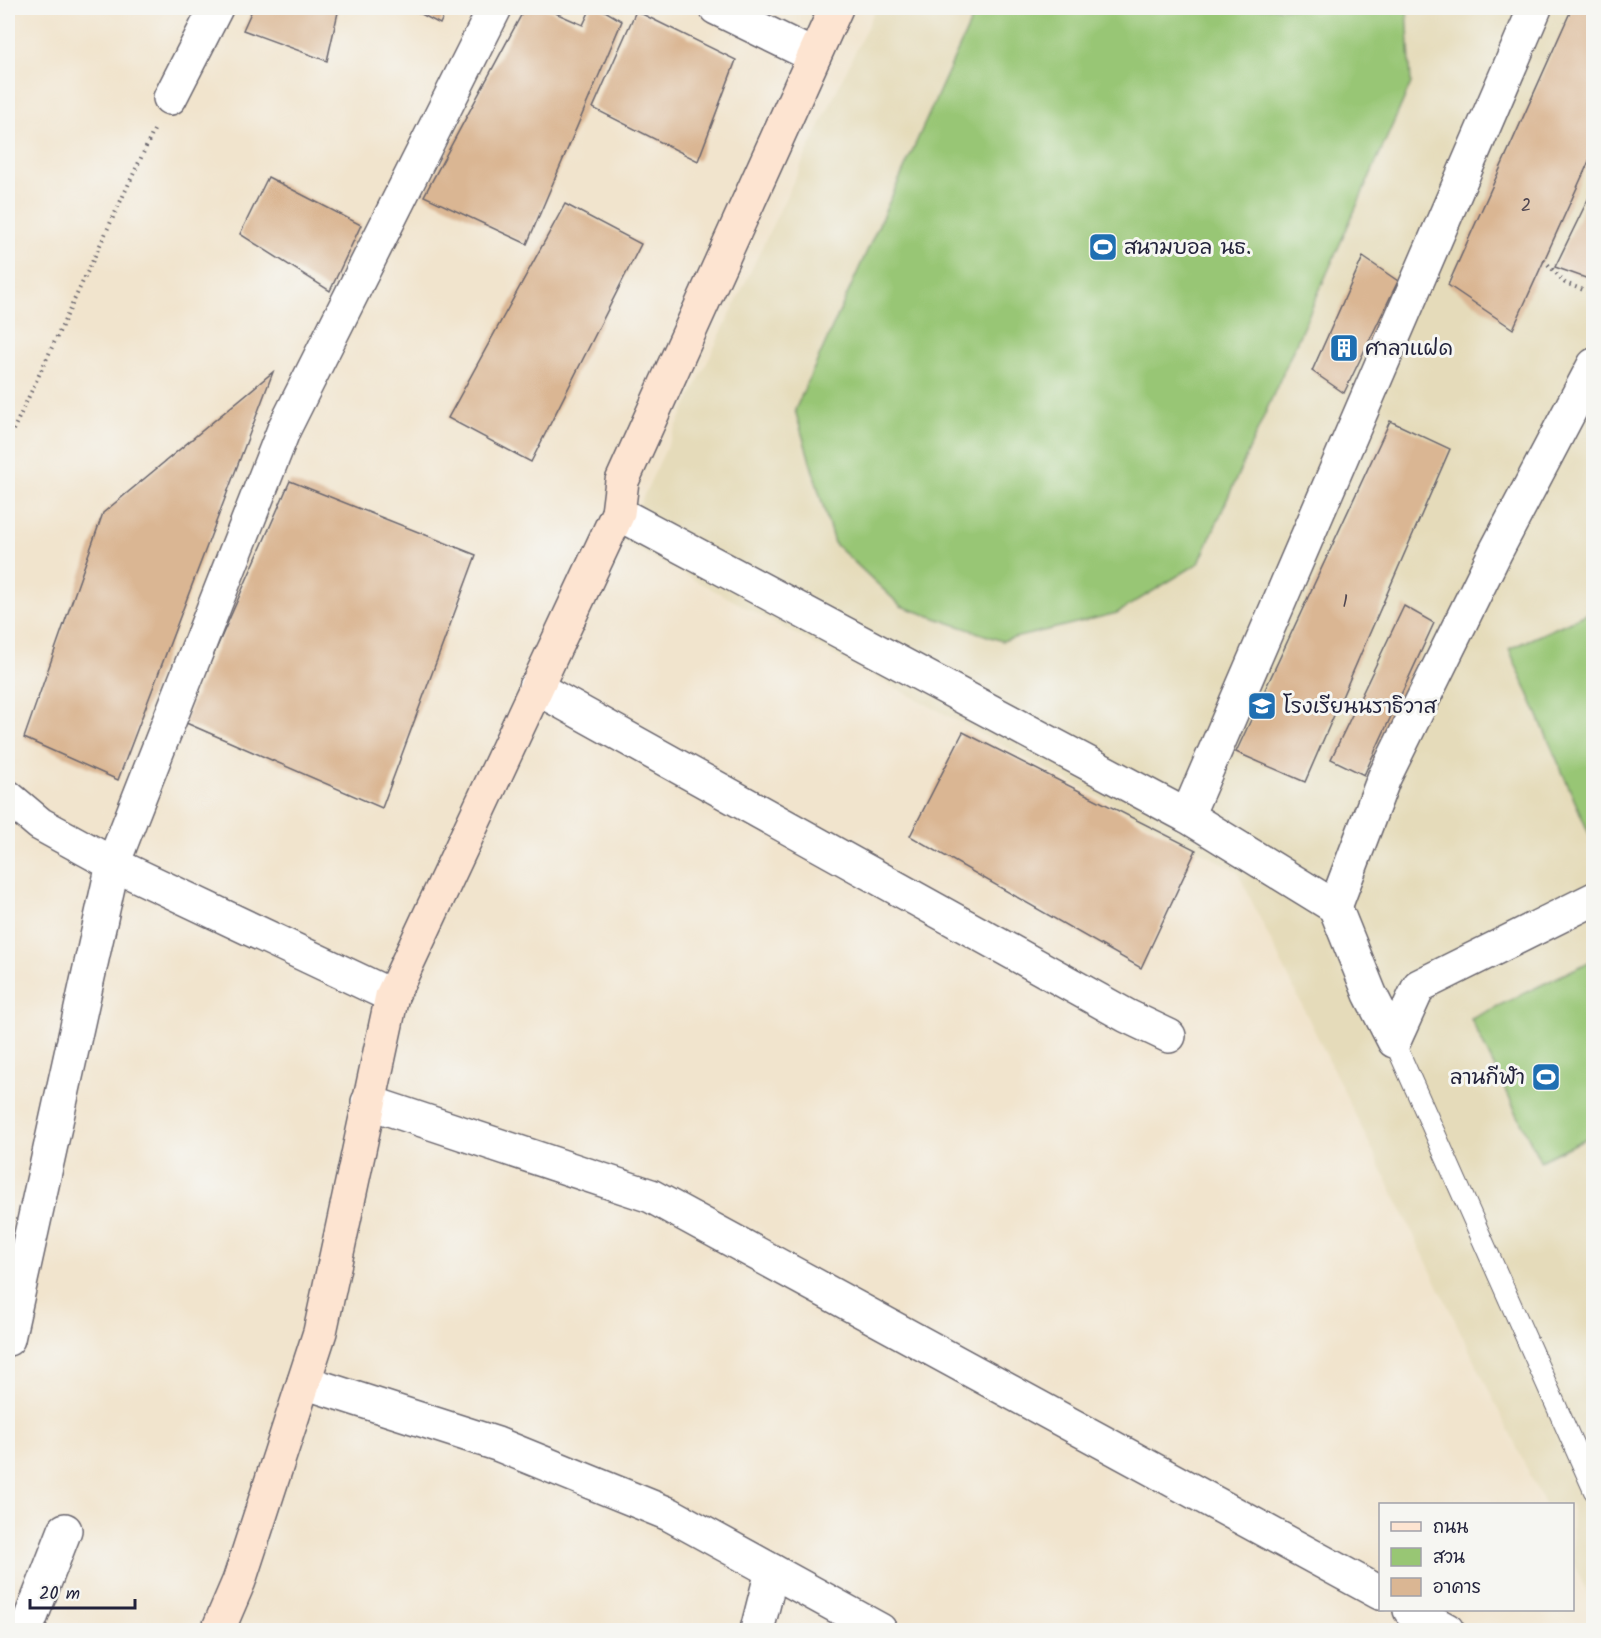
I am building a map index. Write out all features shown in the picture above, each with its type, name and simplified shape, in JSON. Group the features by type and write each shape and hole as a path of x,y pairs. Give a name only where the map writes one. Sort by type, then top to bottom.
{"main road":[{"path":"218,1630 240,1581 320,1332 392,996 618,513 622,481 836,8"}],"street":[{"path":"170,98 216,8"},
{"path":"8,1339 114,864 284,429 495,8"},
{"path":"716,8 814,56"},
{"path":"1187,816 1535,8"},
{"path":"1335,907 1384,778 1496,551 1593,365"},
{"path":"618,513 1187,816 1335,907 1370,994 1394,1041"},
{"path":"535,687 1127,1016 1169,1036"},
{"path":"8,797 40,824 114,864 392,996"},
{"path":"1394,1041 1419,986 1593,899"},
{"path":"368,1102 651,1196 1379,1592"},
{"path":"304,1382 497,1444 669,1514 880,1630"},
{"path":"26,1630 65,1530"},
{"path":"757,1630 772,1571"},
{"path":"1412,1611 1447,1630"}],"lane":[{"path":"1394,1041 1593,1491"}],"path":[{"path":"8,441 170,98"},
{"path":"1545,260 1565,283 1593,294"}],"shaded area":[{"name":"โรงเรียนนราธิวาส","path":"876,8 1593,8 1593,1606 1574,1564 1574,1503 1544,1503 1237,871 622,541"}],"green space":[{"name":"สนามบอล นธ.","path":"977,8 1407,8 1411,83 1199,563 1117,613 1002,641 901,606 834,543 795,410"},
{"path":"1593,611 1593,843 1509,649"},
{"name":"ลานกีฬา","path":"1593,960 1593,1135 1540,1161 1471,1019"}],"building":[{"path":"253,8 339,8 327,61 243,30"},
{"path":"410,8 447,8 440,24"},
{"path":"525,8 544,8 583,25 591,8 600,8 622,21 527,244 424,196"},
{"path":"1572,8 1594,8 1594,150 1513,329 1448,285"},
{"path":"636,11 736,60 698,161 593,108"},
{"path":"268,177 361,225 330,291 240,234"},
{"path":"1594,187 1594,281 1555,267"},
{"path":"565,204 641,244 531,462 448,418"},
{"name":"ศาลาแฝด","path":"1363,257 1398,281 1344,393 1312,371"},
{"path":"273,372 118,780 24,738 103,513"},
{"path":"1390,421 1450,449 1305,782 1236,752"},
{"path":"290,481 476,555 382,808 184,722"},
{"path":"1404,606 1434,623 1364,775 1331,759"},
{"path":"963,732 1196,850 1141,968 910,836"}],"place":[{"name":"สนามบอล นธ.","path":"1103,247"},
{"name":"ศาลาแฝด","path":"1344,348"},
{"name":"โรงเรียนนราธิวาส","path":"1262,706"},
{"name":"ลานกีฬา","path":"1546,1077"}]}
